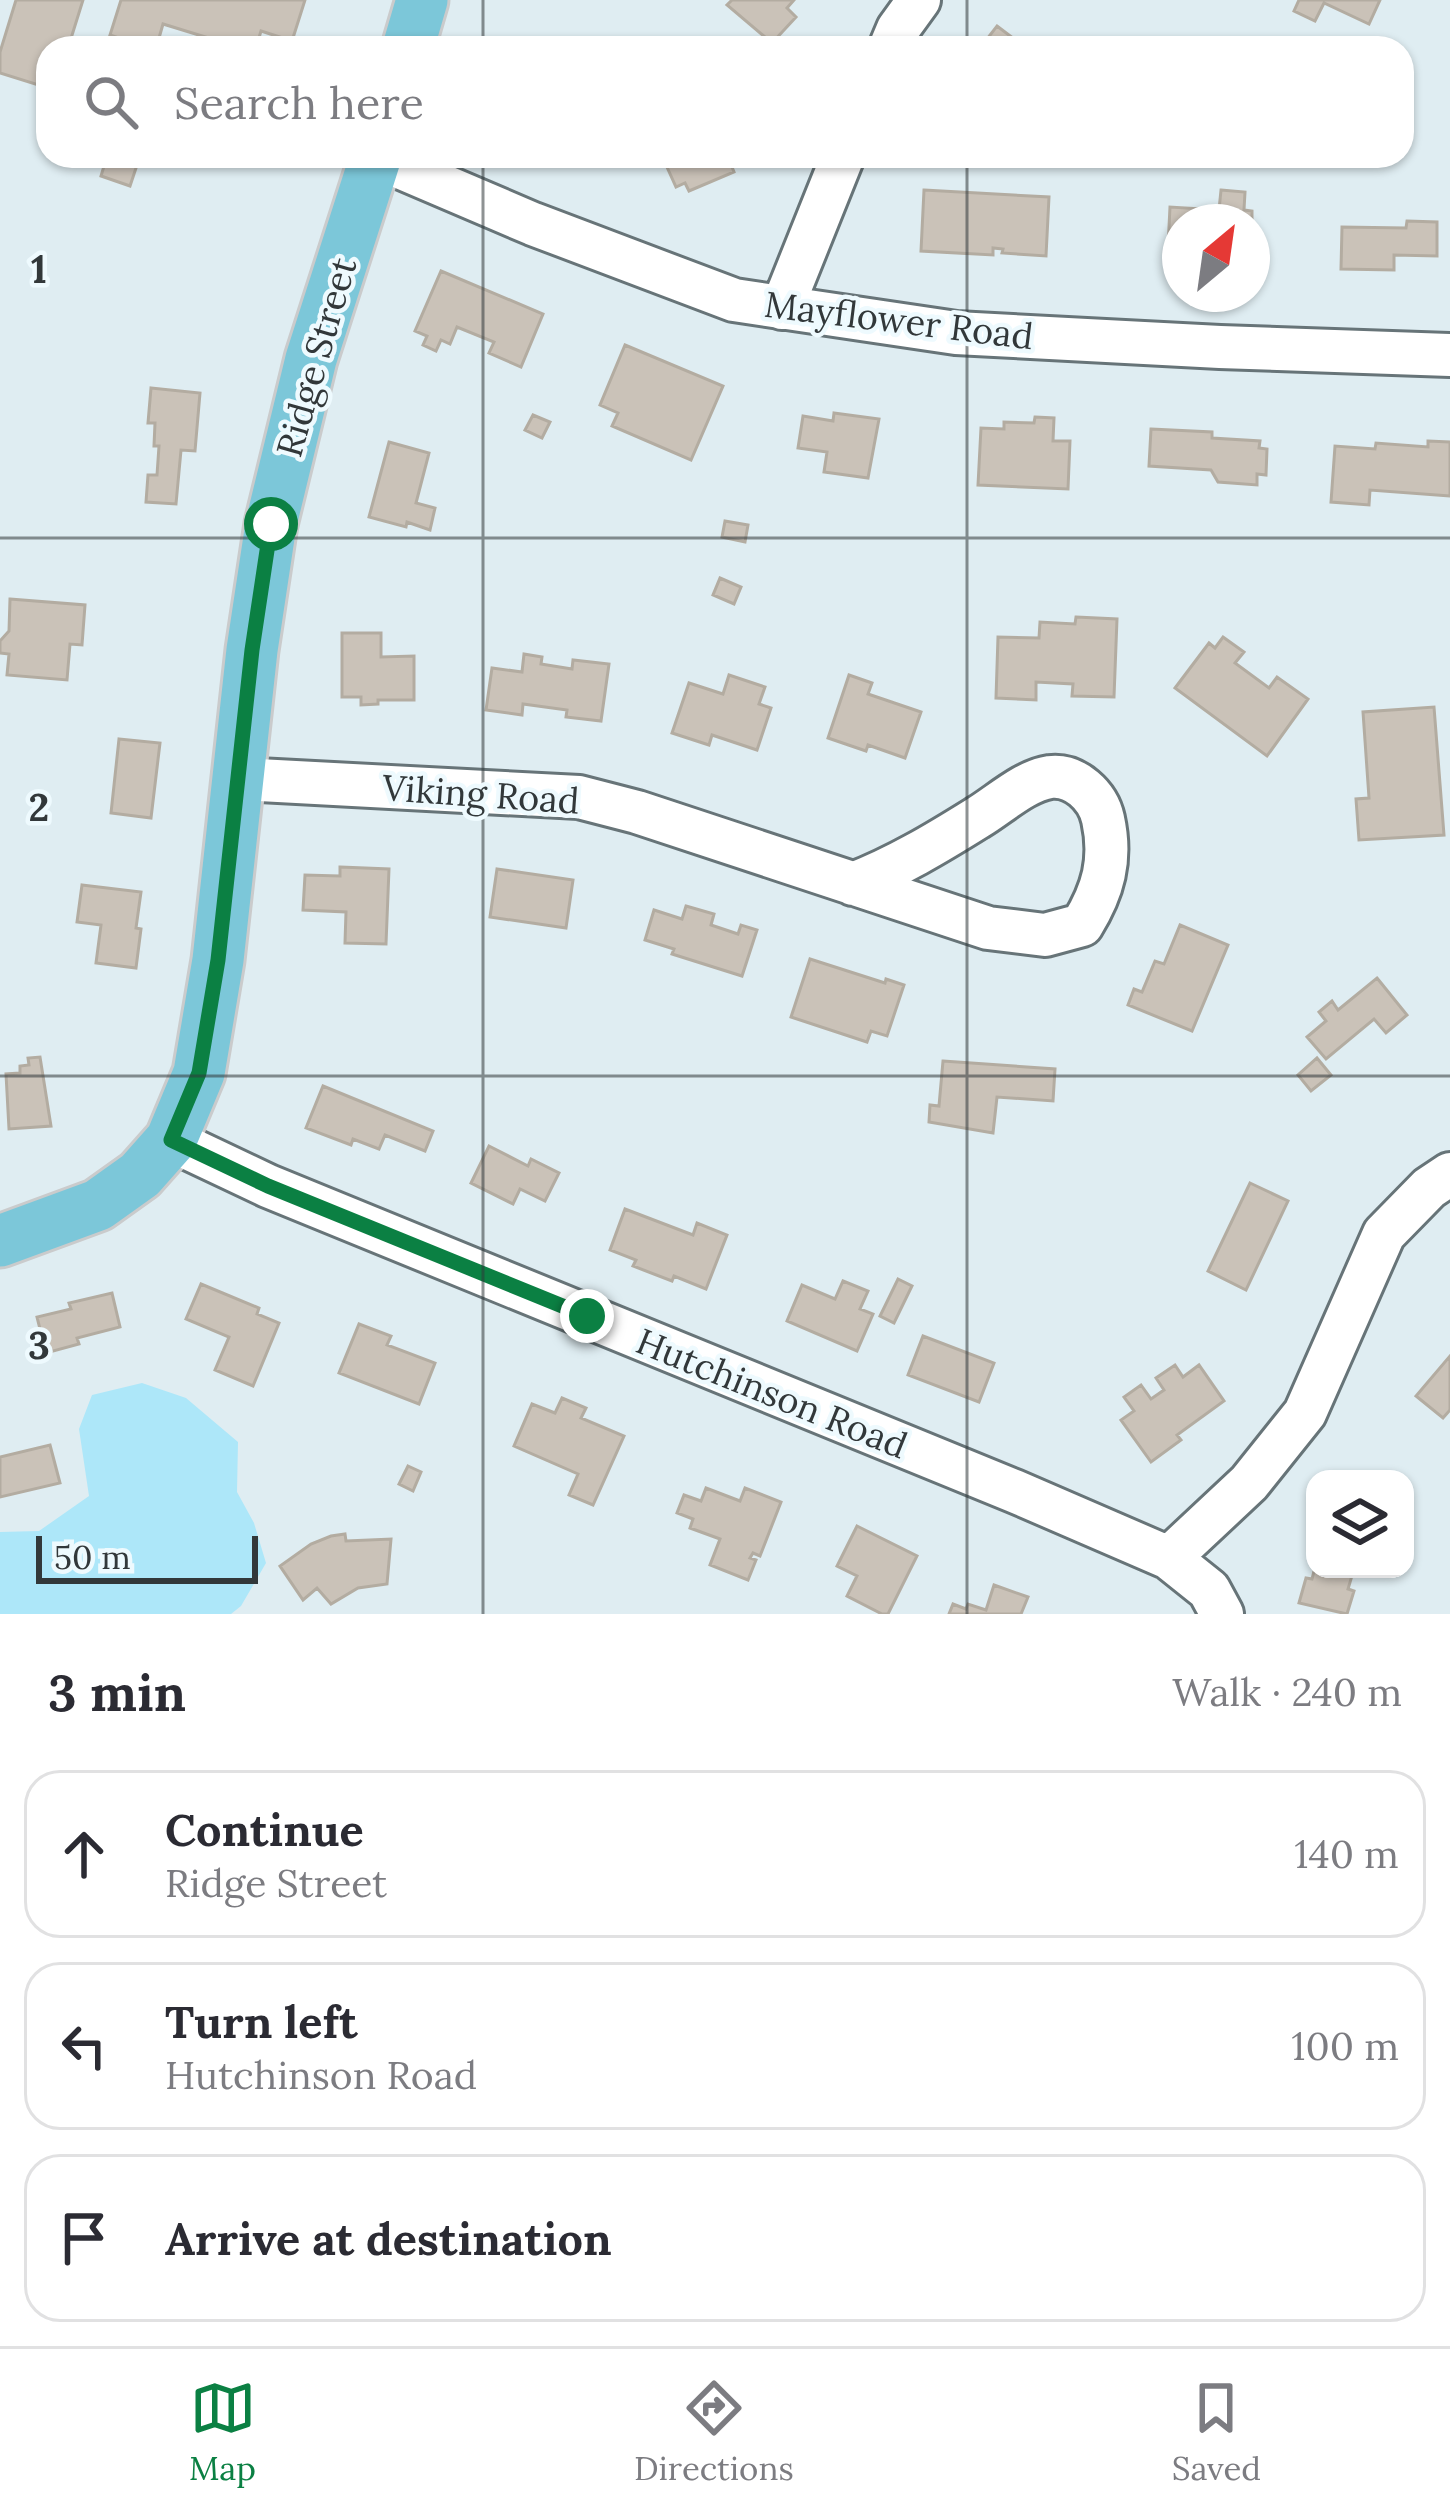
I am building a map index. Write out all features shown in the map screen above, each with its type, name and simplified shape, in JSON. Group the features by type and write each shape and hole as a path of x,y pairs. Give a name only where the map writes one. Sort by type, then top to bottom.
{"main road":[{"path":"412,36 422,0"},
{"name":"Ridge Street","path":"0,1241 98,1205 140,1175 171,1140 199,1073 218,960 252,650 271,524 311,359 372,168"}],"street":[{"path":"895,36 919,0"},
{"name":"Mayflower Road","path":"403,168 734,300 956,333 1450,355"},
{"path":"782,308 838,168"},
{"name":"Viking Road","path":"239,779 579,797 988,928 1045,935 1082,925 1096,903 1107,871 1101,811 1084,786 1053,776 1025,786 923,850 853,884"},
{"name":"Hutchinson Road","path":"171,1140 268,1186 1169,1558 1208,1590 1222,1614"},
{"path":"1169,1558 1250,1483 1305,1413 1384,1234 1429,1188 1450,1174"}],"shaded area":[{"path":"142,1383 186,1398 238,1442 237,1492 254,1523 266,1563 241,1606 231,1614 0,1614 0,1532 39,1531 89,1496 79,1429 92,1395"}],"building":[{"path":"16,0 83,0 72,36 36,36 36,84 0,73 0,52"},
{"path":"121,0 305,0 294,36 261,31 260,36 202,36 163,24 160,36 110,35"},
{"path":"732,0 794,0 787,8 796,17 778,36 764,36 727,5"},
{"path":"1299,0 1380,0 1369,24 1324,3 1315,21 1294,11"},
{"path":"997,26 1010,36 989,36"},
{"path":"103,168 136,168 130,186 101,176"},
{"path":"667,168 732,168 734,172 689,191 685,183 676,187"},
{"path":"924,190 1049,197 1046,256 1002,253 1003,249 993,248 993,255 921,251"},
{"path":"1221,190 1245,192 1244,204 1220,204"},
{"path":"1407,221 1437,222 1437,256 1394,255 1394,270 1341,269 1342,227 1406,228"},
{"path":"441,271 543,314 521,367 489,353 494,342 457,327 450,344 441,340 436,351 423,345 427,336 415,331"},
{"path":"625,345 723,386 691,460 612,426 618,413 600,405"},
{"path":"151,388 200,393 195,451 181,450 176,504 146,502 148,475 157,475 159,446 154,446 155,423 148,423"},
{"path":"834,413 879,419 868,478 824,472 827,452 798,448 803,416 833,421"},
{"path":"533,415 550,422 542,438 525,430"},
{"path":"1035,417 1054,418 1053,441 1070,441 1068,489 978,485 981,428 1004,429 1004,422 1034,423"},
{"path":"1151,429 1212,432 1212,438 1260,441 1259,448 1267,449 1266,475 1257,474 1257,485 1218,482 1211,470 1149,466"},
{"path":"1428,441 1450,442 1450,496 1370,490 1369,505 1331,502 1335,446 1428,447"},
{"path":"389,442 429,453 416,503 435,508 430,530 369,517"},
{"path":"725,521 748,525 745,542 722,537"},
{"path":"720,578 741,587 734,604 713,595"},
{"path":"10,599 85,605 82,645 70,644 67,680 7,675 9,654 0,653 0,641 9,631"},
{"path":"1076,617 1117,619 1114,697 1072,696 1073,684 1036,682 1036,700 996,698 998,637 1039,638 1040,622 1075,624"},
{"path":"342,633 381,633 381,657 414,656 414,700 361,705 361,697 342,697"},
{"path":"1223,637 1244,652 1235,663 1269,688 1277,677 1308,699 1267,756 1175,688 1209,643 1215,648"},
{"path":"524,654 542,657 541,664 572,669 573,660 609,664 601,721 523,704 522,715 486,710 492,668 522,672"},
{"path":"729,675 765,687 759,704 771,708 757,750 712,735 709,745 672,733 689,683 723,694"},
{"path":"849,675 872,683 868,694 921,712 905,758 828,738"},
{"path":"1434,707 1444,835 1359,840 1356,799 1369,798 1363,712"},
{"path":"119,739 160,743 151,818 111,813"},
{"path":"340,867 389,869 386,944 345,943 346,912 303,910 305,875 340,876"},
{"path":"497,869 573,880 566,928 490,917"},
{"path":"82,885 141,892 136,968 96,963 101,925 77,922"},
{"path":"686,906 714,914 711,925 738,934 741,925 757,930 742,976 672,954 674,949 645,940 654,910 682,919"},
{"path":"1180,925 1228,945 1192,1031 1128,1005 1134,989 1142,992 1155,961 1164,964"},
{"path":"810,959 904,985 887,1036 871,1031 867,1042 791,1017"},
{"path":"1377,978 1407,1015 1386,1033 1374,1019 1326,1059 1307,1037 1326,1021 1319,1012 1332,1001 1338,1010"},
{"path":"40,1057 51,1126 9,1129 6,1074 20,1073 20,1066 29,1065 28,1058"},
{"path":"1317,1058 1331,1075 1311,1091 1298,1075"},
{"path":"943,1061 1055,1069 1053,1101 997,1097 993,1133 929,1122 930,1105 939,1106"},
{"path":"323,1086 433,1131 425,1151 385,1135 379,1149 353,1139 351,1145 306,1128"},
{"path":"489,1146 528,1166 531,1159 559,1173 545,1201 520,1189 513,1204 471,1183"},
{"path":"1250,1183 1288,1201 1246,1290 1208,1271"},
{"path":"625,1209 693,1235 697,1223 727,1235 706,1289 633,1266 636,1260 610,1250"},
{"path":"898,1279 912,1286 894,1323 880,1316"},
{"path":"843,1281 868,1291 860,1309 873,1314 857,1351 787,1321 802,1285 835,1299"},
{"path":"201,1284 259,1308 257,1314 279,1323 253,1386 215,1370 229,1337 186,1319"},
{"path":"112,1293 120,1327 77,1338 79,1344 46,1353 37,1317"},
{"path":"359,1324 391,1336 387,1345 435,1363 419,1404 339,1373"},
{"path":"923,1336 994,1363 979,1402 908,1375"},
{"path":"1450,1356 1450,1410 1443,1418 1416,1396"},
{"path":"1175,1365 1183,1377 1199,1365 1224,1401 1177,1435 1181,1440 1151,1462 1121,1420 1134,1411 1124,1397 1141,1385 1151,1399 1164,1390 1156,1378"},
{"path":"562,1398 586,1408 581,1418 624,1436 593,1505 569,1495 578,1474 514,1446 532,1404 555,1413"},
{"path":"50,1445 60,1483 0,1497 0,1457"},
{"path":"408,1466 421,1472 413,1491 399,1484"},
{"path":"706,1488 740,1501 745,1488 781,1502 760,1556 753,1553 750,1558 756,1560 748,1580 710,1565 720,1539 690,1528 693,1519 677,1513 684,1495 701,1501"},
{"path":"857,1526 917,1556 888,1614 847,1596 857,1576 837,1566"},
{"path":"345,1534 346,1541 391,1539 387,1584 358,1588 331,1604 317,1588 303,1600 280,1566 311,1544"},
{"path":"1306,1578 1351,1578 1348,1589 1354,1591 1347,1614 1299,1603"},
{"path":"994,1585 1028,1597 1021,1614 949,1614 953,1604 986,1610"}],"route":[{"path":"271,524 252,650 218,960 199,1073 171,1140 268,1186 587,1316"}]}
